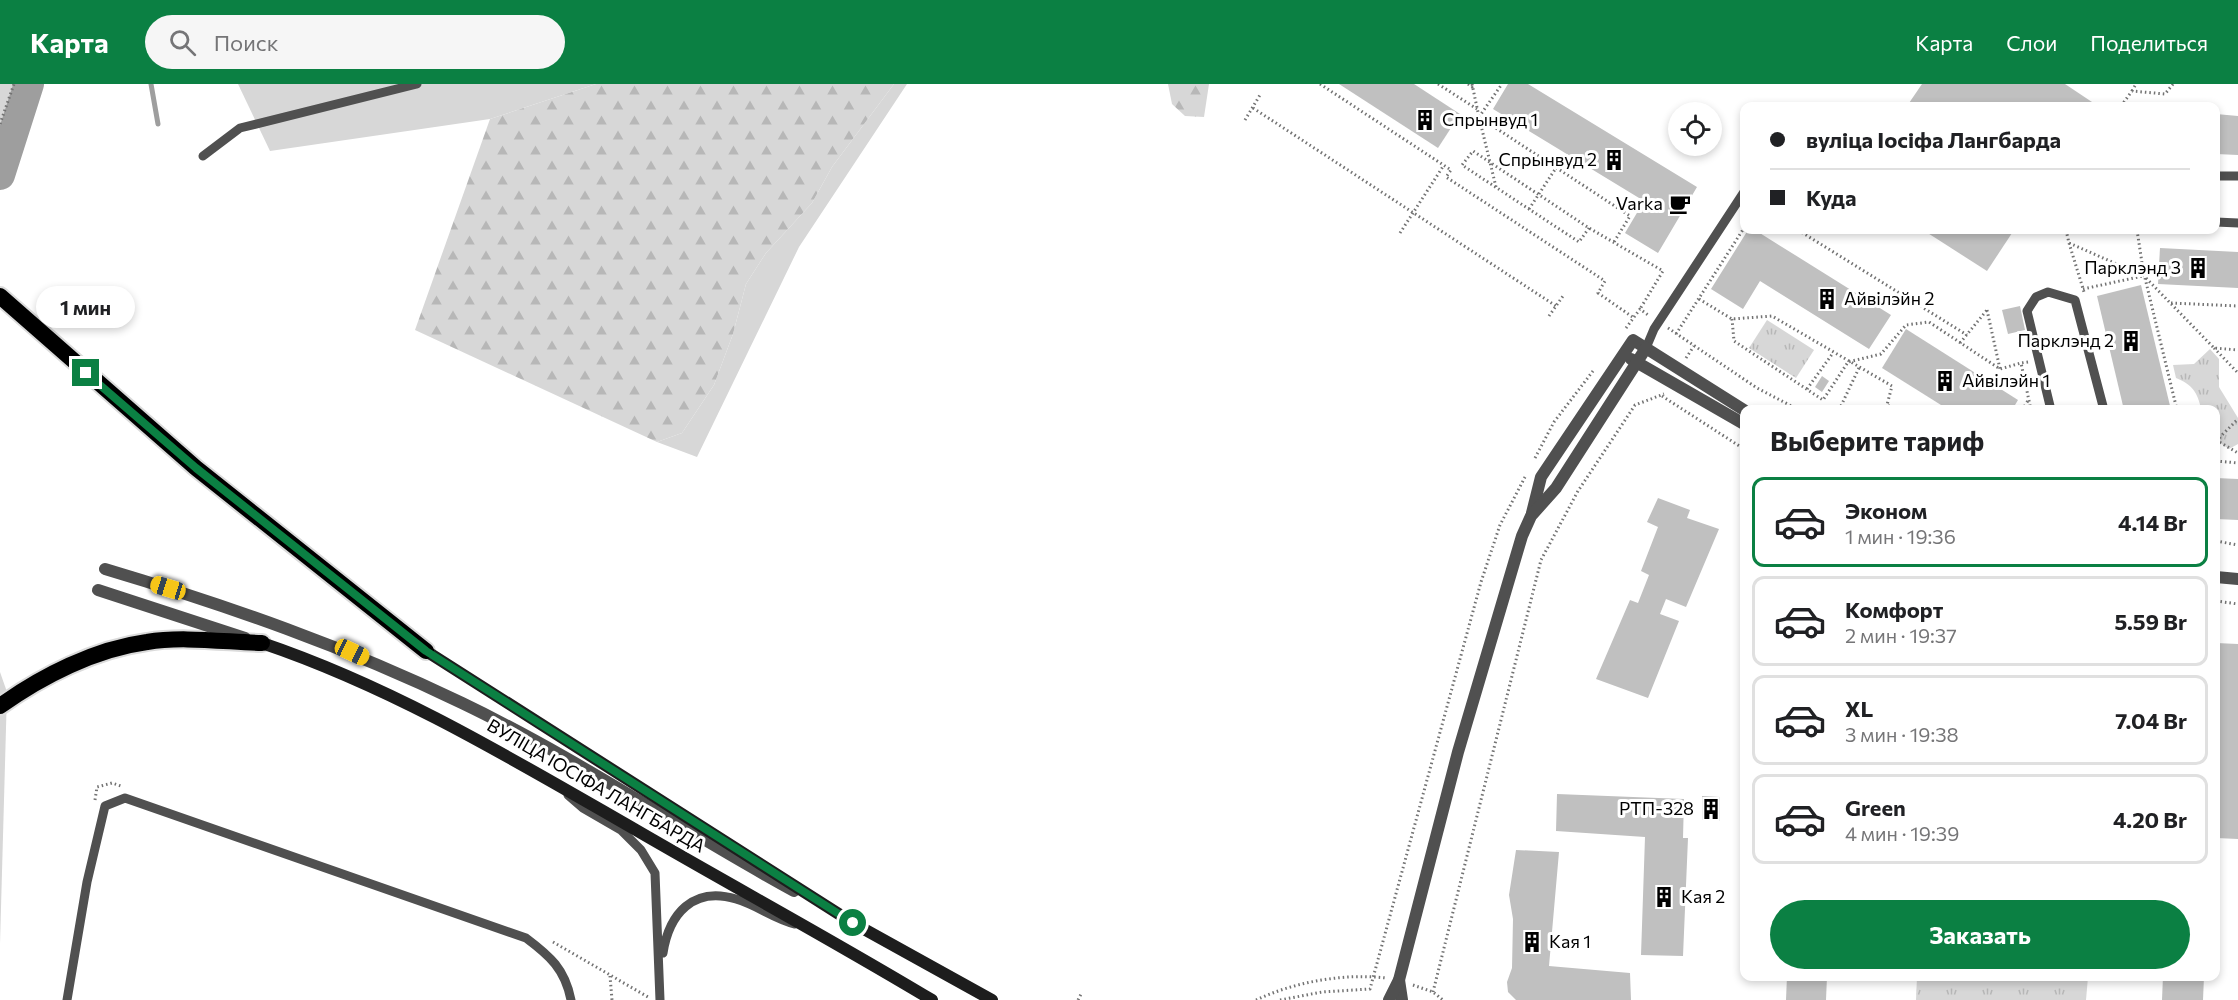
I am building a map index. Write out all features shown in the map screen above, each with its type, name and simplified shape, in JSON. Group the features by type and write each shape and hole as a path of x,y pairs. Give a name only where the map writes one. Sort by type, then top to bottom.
{"highway":[{"path":"0,296 196,468 426,651"},
{"path":"0,706 28,686 113,649 148,641 262,644"}],"main road":[{"name":"ВУЛІЦА ІОСІФА ЛАНГБАРДА","path":"262,644 311,660 413,706 498,749 932,1000"},
{"name":"ВУЛІЦА ІОСІФА ЛАНГБАРДА","path":"426,651 853,923 992,1000"}],"street":[{"path":"1389,1000 1399,980 1499,605 1532,516 1541,477 1633,340 1740,407"},
{"path":"1532,516 1556,488 1646,348"},
{"path":"1623,354 1740,422"},
{"path":"105,569 294,630 352,652 463,703 576,764 736,860 853,923"},
{"path":"2220,577 2238,579"},
{"path":"98,590 262,644"},
{"path":"1399,980 1402,1000"}],"lane":[{"path":"203,156 240,128 417,84"},
{"path":"2220,176 2238,176"},
{"path":"1646,348 1654,329 1740,198"},
{"path":"2220,222 2238,223"},
{"path":"2050,405 2027,311 2036,297 2048,292 2075,300 2103,405"},
{"path":"1633,340 1654,329"},
{"path":"556,784 583,808 621,830 641,850 655,873 659,973"},
{"path":"68,1000 87,882 105,806 125,798 526,938 551,957 568,984 571,1000"},
{"path":"655,999 668,928 674,917 692,902 710,895 736,899 778,920 802,925"}],"path":[{"path":"0,124 14,84"},
{"path":"1320,84 1451,170 1446,177 1605,281 1598,293 1634,318"},
{"path":"1438,84 1477,109"},
{"path":"1479,117 1503,84"},
{"path":"2124,102 2136,84"},
{"path":"2132,91 2165,94 2173,84"},
{"path":"1471,85 1496,187"},
{"path":"1245,120 1260,95"},
{"path":"1252,108 1556,306"},
{"path":"1479,117 1630,216 1614,242"},
{"path":"1589,228 1579,242 1462,165 1473,151 1589,228 1663,271 1641,309"},
{"path":"1400,233 1444,165"},
{"path":"1529,209 1556,168"},
{"path":"1676,334 1740,234"},
{"path":"1804,234 1967,334"},
{"path":"2067,234 2069,243 2144,276 2238,373"},
{"path":"2138,234 2144,276 2176,405"},
{"path":"2083,289 2144,276"},
{"path":"1549,316 1563,296"},
{"path":"1698,299 1732,319 1772,316 1859,369 1892,386 1887,405"},
{"path":"2170,303 2238,306"},
{"path":"1960,343 1987,310 2000,369"},
{"path":"1732,319 1734,341 1823,400 1848,362 1881,354 1906,325 1929,322 2000,369 2039,359"},
{"path":"2214,348 2238,350"},
{"path":"1807,389 1833,353"},
{"path":"2020,363 2030,405"},
{"path":"1841,405 1859,369"},
{"path":"1433,992 1541,560 1578,491 1635,405 1662,396 1740,446"},
{"path":"2025,405 2029,399"},
{"path":"2220,436 2238,419"},
{"path":"2220,442 2238,453"},
{"path":"2220,461 2238,463"},
{"path":"1280,1000 1322,992 1370,989 1481,582 1500,525"},
{"path":"2220,542 2238,545"},
{"path":"2220,602 2238,604"},
{"path":"93,809 97,787 112,783 123,787"},
{"path":"549,939 610,976 655,999"},
{"path":"610,976 612,1000"},
{"path":"1256,1000 1278,990 1301,985 1373,977"},
{"path":"1078,1000 1082,992"}],"green space":[{"path":"0,84 29,84 0,175"},
{"path":"238,84 596,84 490,119 270,151"},
{"path":"596,84 894,84 832,167 812,203 766,253 746,284 733,334 714,385 682,433 657,442 415,330 490,119"},
{"path":"894,84 907,84 799,247 697,457 657,442 682,433 714,385 733,334 746,284 766,253 812,203 832,167"},
{"path":"1168,84 1209,84 1204,117 1185,116 1172,104"},
{"path":"1767,320 1814,350 1796,378 1749,348"},
{"path":"2210,349 2219,359 2219,387 2238,418 2238,444 2229,449 2220,443 2220,405 2200,405 2193,390 2176,378 2173,365 2194,364"},
{"path":"0,672 7,692 0,944"},
{"path":"1917,981 2088,981 2086,1000 1916,1000"}],"building":[{"name":"Спрынвуд 1","path":"1339,84 1414,84 1460,114 1438,148"},
{"name":"Спрынвуд 2","path":"1508,84 1528,84 1697,187 1658,253 1625,233 1644,201 1493,109"},
{"path":"1922,84 2065,84 2092,102 1910,102"},
{"path":"2220,114 2238,116 2238,155 2220,154"},
{"name":"Айвілэйн 2","path":"1745,234 1761,234 1891,315 1869,349 1760,281 1743,309 1711,289"},
{"path":"1929,234 2011,234 1987,271"},
{"name":"Парклэнд 3","path":"2160,248 2238,252 2238,288 2158,284"},
{"name":"Парклэнд 2","path":"2141,285 2170,405 2123,405 2097,296"},
{"path":"2020,306 2025,330 2008,334 2002,310"},
{"name":"Айвілэйн 1","path":"1906,329 2018,400 2015,405 1941,405 1882,368"},
{"path":"1822,376 1829,381 1822,392 1815,387"},
{"path":"2220,478 2238,479 2238,520 2220,519"},
{"path":"1658,498 1690,510 1687,518 1719,529 1686,607 1666,599 1660,614 1679,621 1648,698 1596,679 1630,600 1638,603 1649,575 1641,571 1658,527 1647,522"},
{"path":"2220,643 2238,644 2238,839 2220,838"},
{"name":"Кая 2","path":"1557,794 1684,799 1683,838 1688,838 1683,956 1641,955 1645,837 1556,831"},
{"name":"РТП-328","path":"1702,796 1720,797 1720,821 1702,820"},
{"name":"Кая 1","path":"1516,850 1559,852 1549,966 1630,973 1631,1000 1516,1000 1508,992 1507,982 1512,968 1513,919 1509,895"},
{"path":"1787,981 1827,981 1826,1000 1786,1000"},
{"path":"2163,981 2204,981 2203,1000 2162,1000"}],"waterway":[{"path":"0,175 29,84"},
{"path":"151,84 158,124"}],"place":[{"name":"Спрынвуд 1","path":"1425,120"},
{"name":"Спрынвуд 2","path":"1614,160"},
{"name":"Varka","path":"1680,204"},
{"name":"Парклэнд 3","path":"2198,268"},
{"name":"Айвілэйн 2","path":"1827,299"},
{"name":"Парклэнд 2","path":"2131,341"},
{"name":"Айвілэйн 1","path":"1945,381"},
{"name":"РТП-328","path":"1711,809"},
{"name":"Кая 2","path":"1664,897"},
{"name":"Кая 1","path":"1532,942"}],"route":[{"path":"86,373 196,468 426,651 792,882 853,923"}]}
